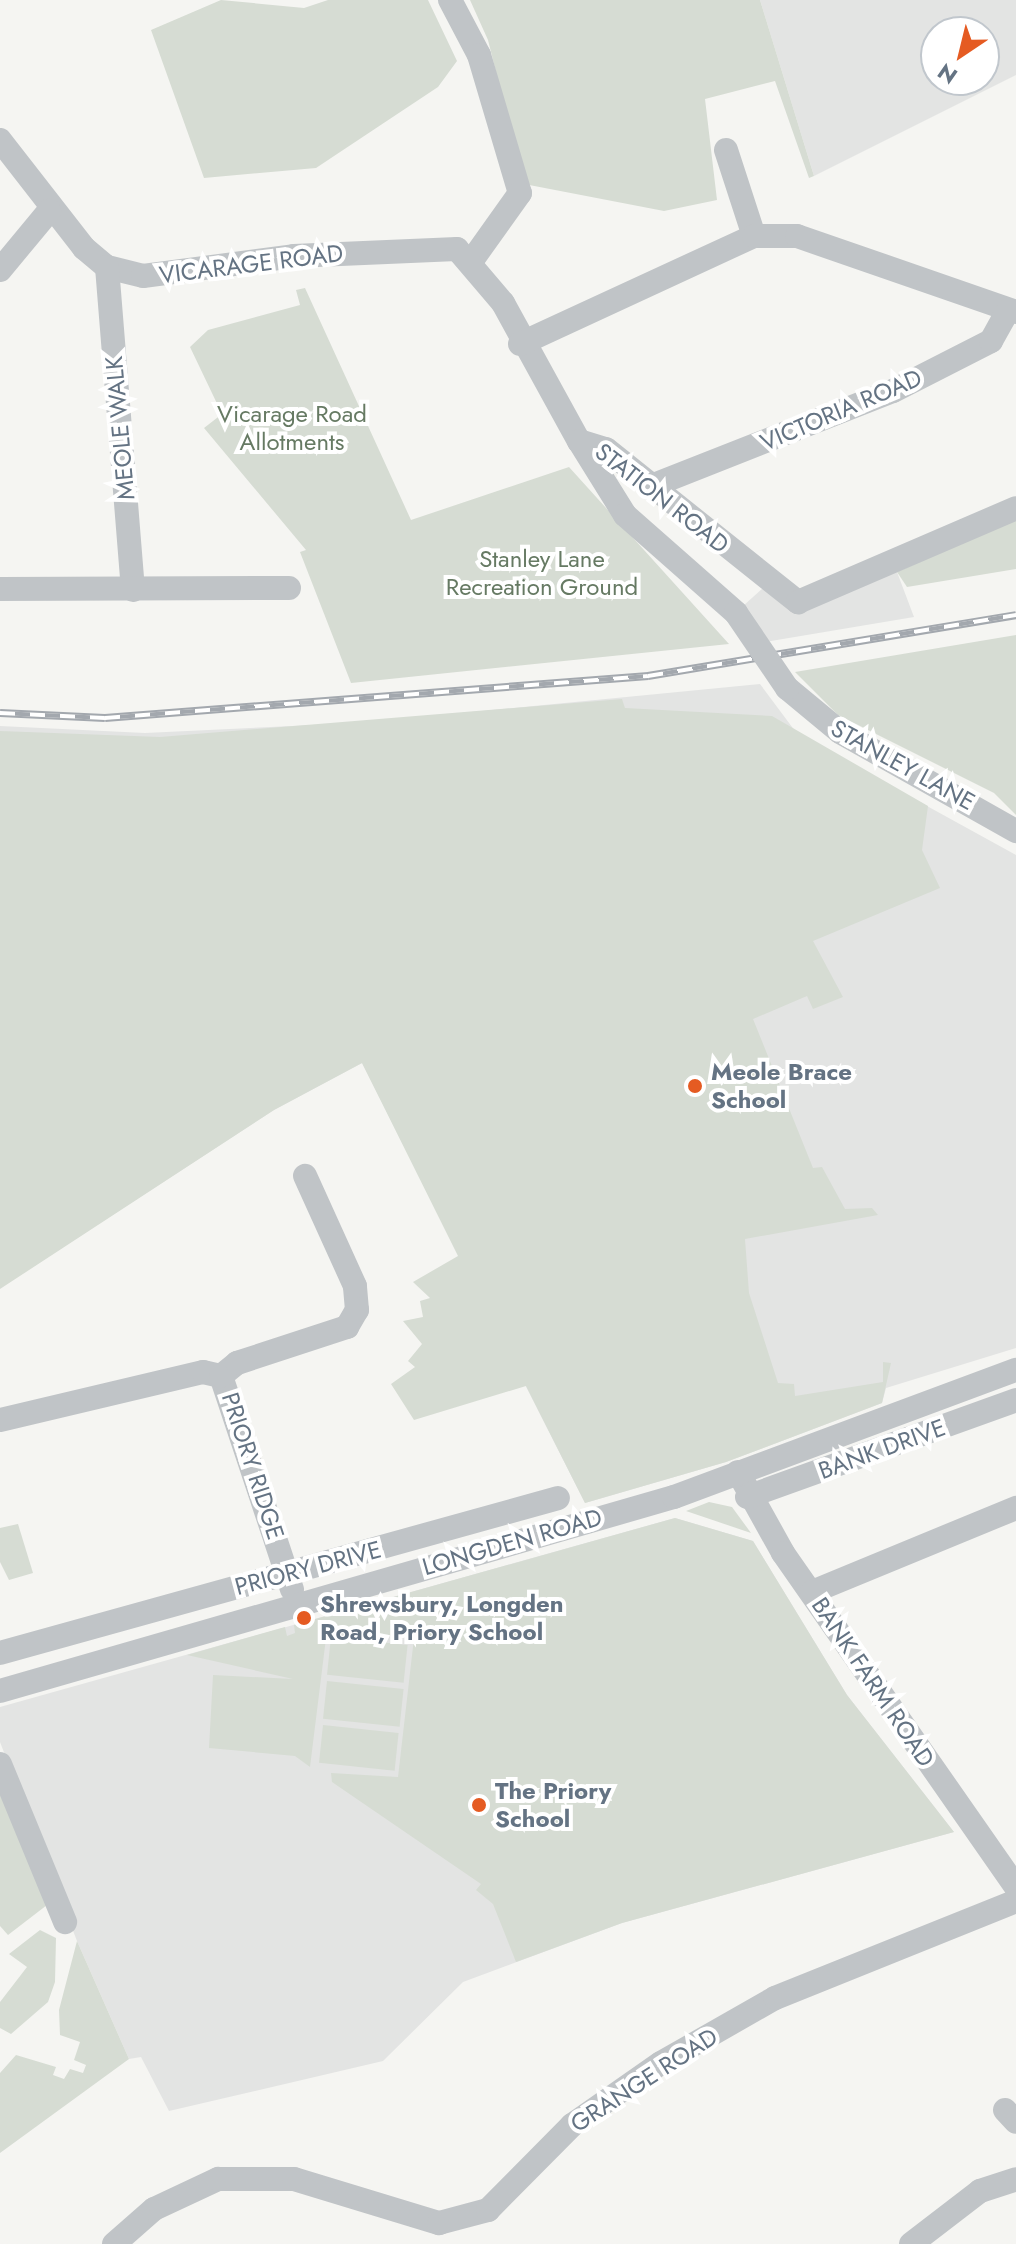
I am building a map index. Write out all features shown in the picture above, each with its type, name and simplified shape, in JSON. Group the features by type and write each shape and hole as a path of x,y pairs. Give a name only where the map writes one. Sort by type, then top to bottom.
{"street":[{"path":"450,0 479,55 520,193 473,259"},
{"path":"0,140 49,211 107,267"},
{"path":"726,150 754,236"},
{"path":"0,270 49,211"},
{"path":"520,344 754,236 797,236 1012,311"},
{"name":"VICARAGE ROAD","path":"107,267 188,275 294,256 417,247 447,247 473,259"},
{"name":"STATION ROAD","path":"473,259 579,441 606,449 798,602 1016,508"},
{"name":"MEOLE WALK","path":"107,267 133,590"},
{"name":"VICTORIA ROAD","path":"654,485 893,391 991,341 1012,311"},
{"name":"STANLEY LANE","path":"579,441 625,515 736,613 787,688 840,732 1016,831"},
{"path":"0,589 289,588"},
{"name":"PRIORY RIDGE","path":"221,1376 237,1363 336,1333 354,1319 355,1286 305,1194"},
{"name":"LONGDEN ROAD","path":"0,1691 295,1603 674,1497 1016,1370"},
{"name":"PRIORY RIDGE","path":"0,1420 203,1372 221,1376"},
{"name":"PRIORY RIDGE","path":"221,1376 295,1603"},
{"name":"BANK DRIVE","path":"747,1497 1016,1400"},
{"name":"BANK FARM ROAD","path":"738,1472 747,1497 1016,1887"},
{"name":"PRIORY DRIVE","path":"0,1653 558,1498"},
{"path":"812,1592 1016,1508"},
{"path":"0,1764 65,1922"},
{"name":"GRANGE ROAD","path":"114,2244 154,2209 218,2179 294,2179 439,2223 488,2210 572,2125 674,2056 775,1998 1016,1901"},
{"path":"911,2244 970,2198 1016,2179"}],"shaded area":[{"path":"760,0 1016,0 1016,75 1000,83 1000,16 920,16 920,96 974,96 814,176"},
{"path":"897,572 914,617 747,645 743,606 763,588 792,611"},
{"name":"Meole Brace School","path":"760,684 798,735 1016,855 1016,1348 886,1388 882,1403 726,1462 585,1503 362,1063 274,1110 0,1288 0,726 145,733 357,723"},
{"name":"The Priory School","path":"675,1518 753,1541 847,1695 954,1832 622,1923 463,1982 383,2061 169,2111 141,2057 129,2059 77,1941 0,1742 0,1707"}],"green space":[{"path":"221,0 304,8 328,0 428,0 457,61 438,87 316,168 204,178 151,30"},
{"path":"470,0 760,0 814,176 809,178 775,81 705,99 717,200 664,211 524,184 488,40"},
{"name":"Stanley Lane Recreation Ground","path":"305,288 411,520 569,467 729,644 351,683 300,552 306,550 204,428 222,414 190,347 208,330 300,305 296,290"},
{"path":"1016,519 1016,569 907,587 897,572"},
{"path":"1016,635 1016,815 994,793 838,715 795,672"},
{"name":"Meole Brace School","path":"622,699 625,708 772,716 928,806 922,850 940,888 813,941 843,997 813,1009 807,996 753,1019 813,1168 822,1167 845,1209 872,1208 878,1215 745,1239 749,1293 778,1383 794,1384 795,1396 883,1382 883,1362 891,1363 882,1403 726,1462 585,1503 526,1386 414,1420 391,1384 415,1367 408,1361 422,1344 403,1321 423,1317 420,1301 430,1298 413,1282 458,1256 362,1063 274,1110 0,1289 0,731 160,737"},
{"path":"709,1502 732,1507 751,1533 686,1511"},
{"path":"675,1518 753,1541 847,1695 954,1832 622,1923 516,1962 493,1904 476,1890 481,1884 332,1782 331,1773 398,1777 414,1638 327,1630 310,1767 295,1756 209,1748 213,1675 293,1679 187,1655 285,1627 287,1636 295,1633 294,1625"},
{"path":"18,1524 33,1573 9,1580 0,1562 0,1528"},
{"path":"331,1637 408,1645 404,1683 327,1675"},
{"path":"327,1681 404,1689 400,1727 323,1719"},
{"path":"323,1725 399,1733 395,1771 319,1763"},
{"path":"0,1791 47,1905 8,1935 0,1926"},
{"path":"40,1930 56,1938 55,1982 48,2002 11,2034 0,2028 0,2002 27,1967 9,1954"},
{"path":"77,1941 129,2059 0,2153 0,2073 16,2055 56,2067 53,2075 64,2079 70,2069 83,2073 86,2065 74,2060 80,2042 60,2035 59,2010"}],"railway":[{"path":"0,713 105,718 648,676 1016,615"}],"place":[{"name":"Meole Brace School","path":"695,1086"},
{"name":"Shrewsbury, Longden Road, Priory School","path":"304,1618"},
{"name":"The Priory School","path":"479,1805"}],"park label":[{"name":"Vicarage Road Allotments","path":"292,428"}]}
